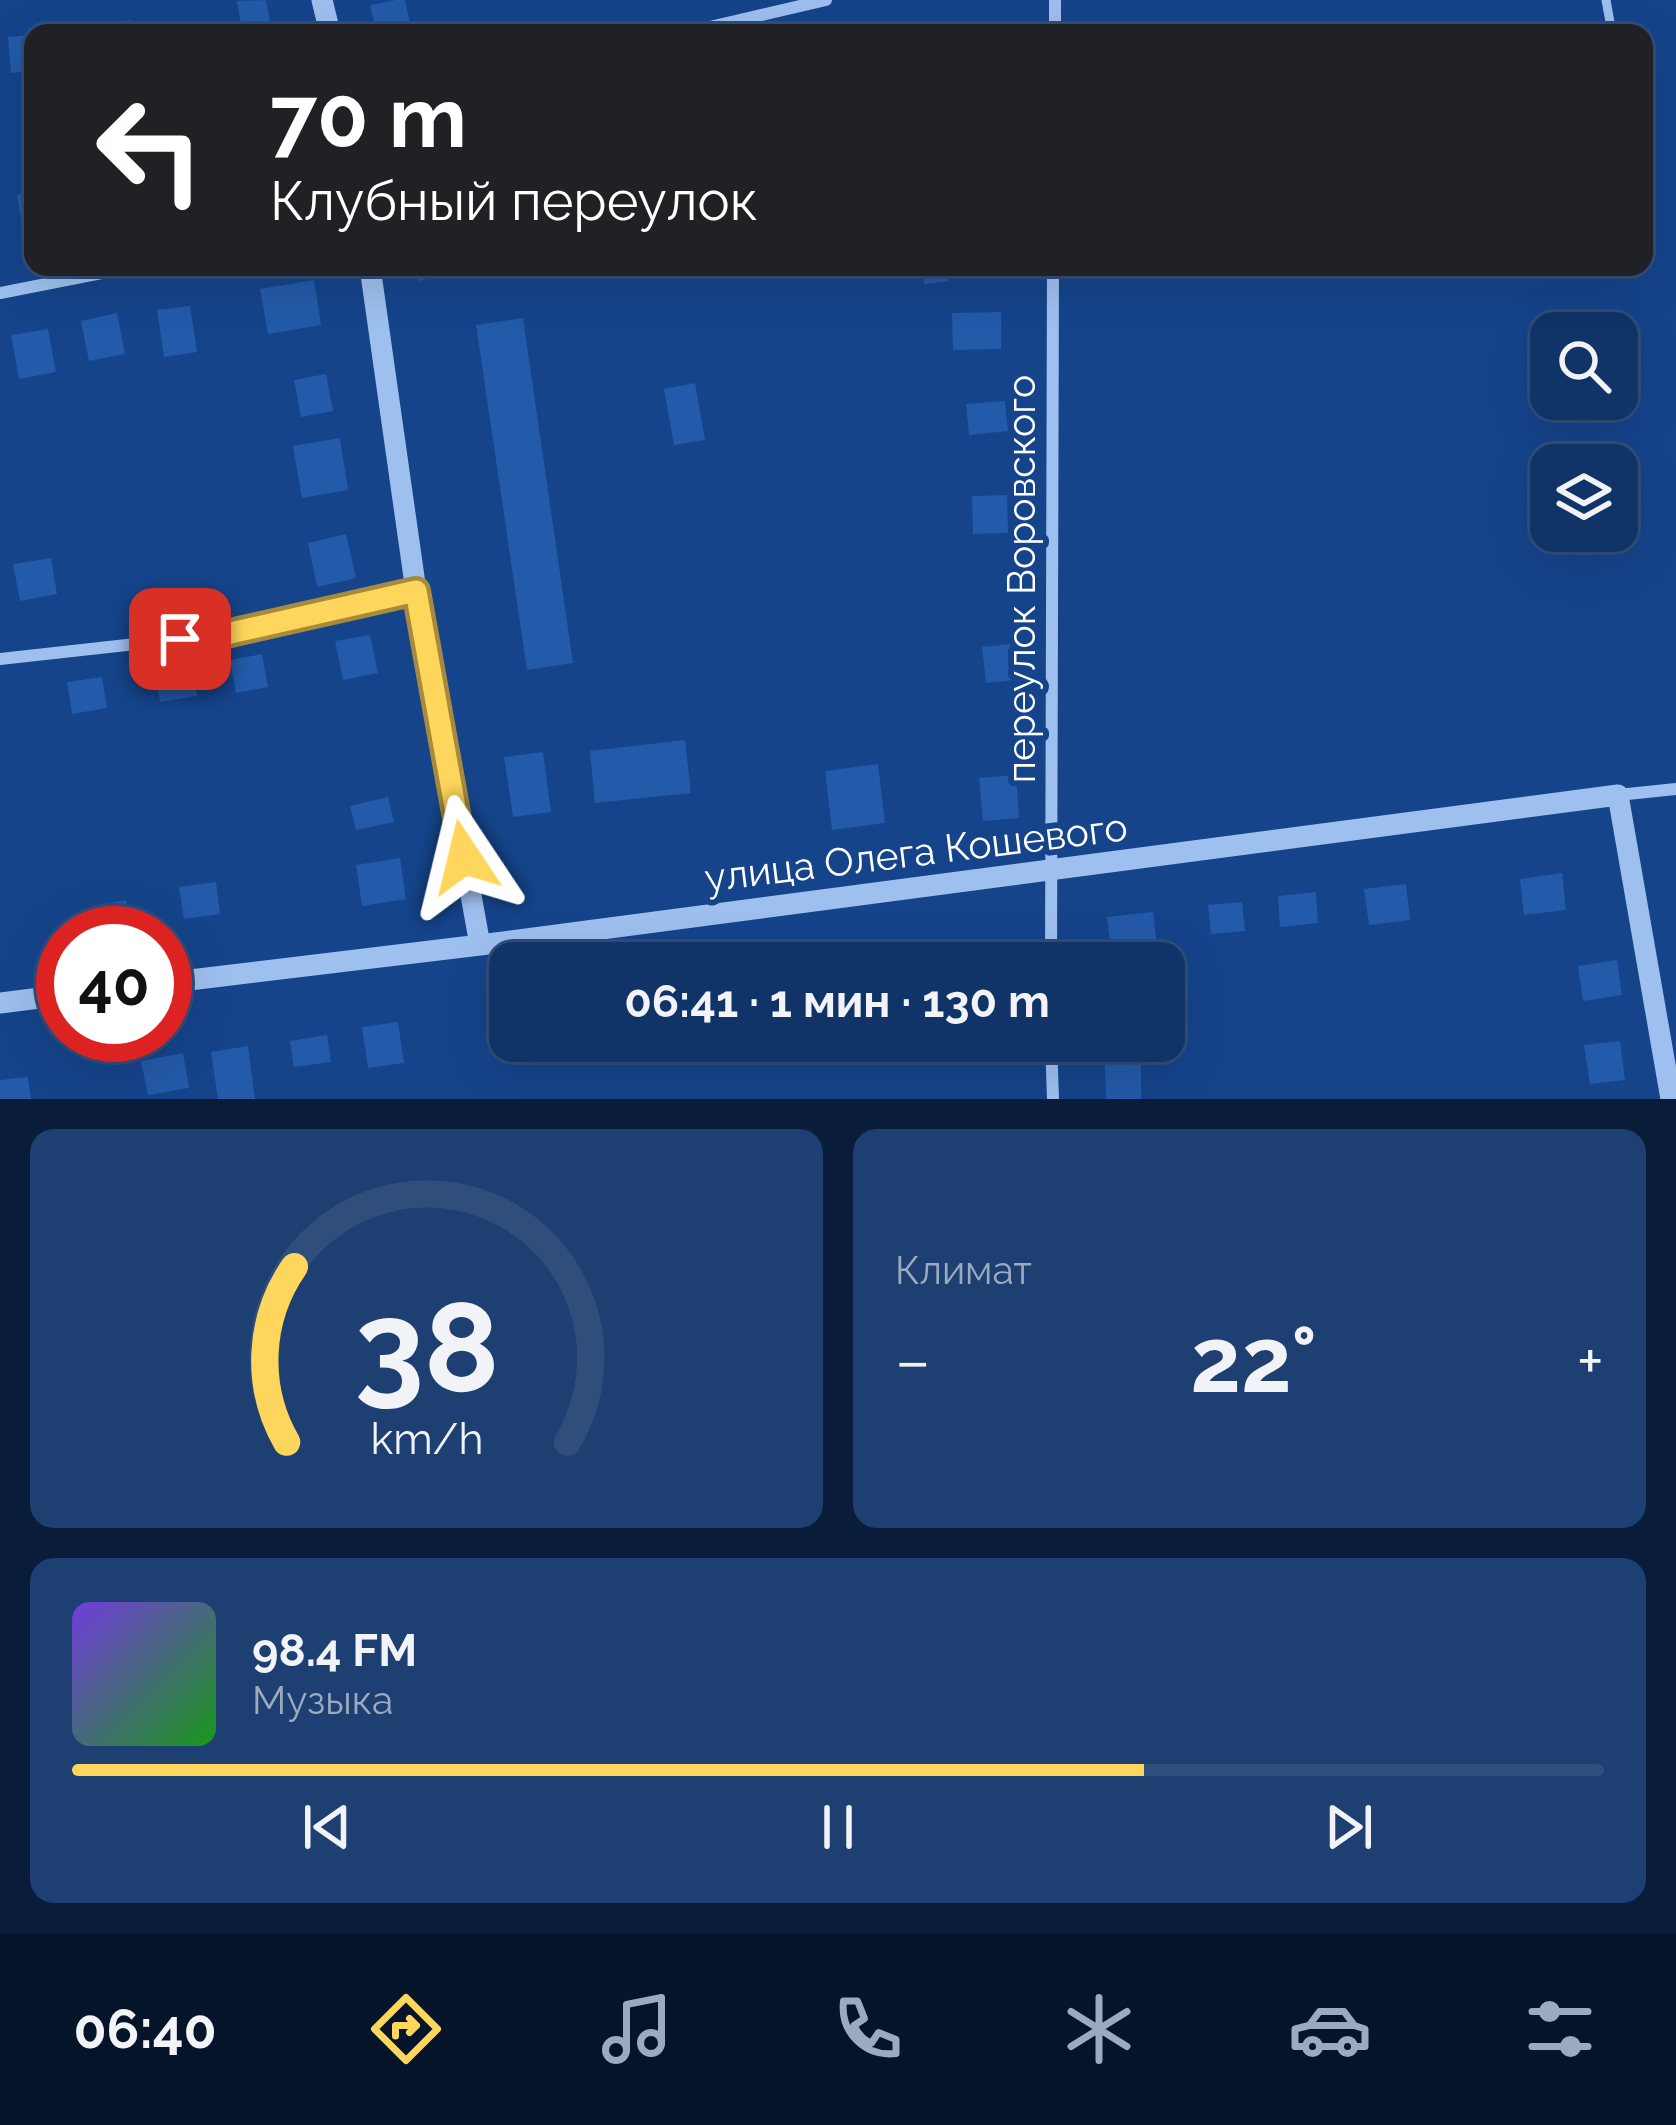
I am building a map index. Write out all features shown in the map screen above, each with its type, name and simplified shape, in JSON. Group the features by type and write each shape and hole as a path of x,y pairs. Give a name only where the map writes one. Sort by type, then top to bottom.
{"street":[{"path":"723,24 826,0"},
{"path":"0,293 87,276"},
{"path":"371,276 416,591 480,945"},
{"name":"переулок Воровского","path":"1051,942 1053,276"},
{"path":"0,659 226,634 416,591"},
{"name":"улица Олега Кошевого","path":"192,980 1676,789"},
{"path":"1618,795 1671,1099"},
{"path":"0,1003 36,998"},
{"path":"1052,1062 1053,1099"}],"building":[{"path":"266,0 270,24 241,24 237,1"},
{"path":"405,0 410,24 374,24 370,5"},
{"path":"24,36 24,72 11,73 8,37"},
{"path":"24,194 24,237 17,195"},
{"path":"923,276 949,276 949,281 924,284"},
{"path":"314,280 321,325 268,334 260,289"},
{"path":"190,306 197,352 164,357 157,310"},
{"path":"1001,312 1001,349 953,350 952,313"},
{"path":"117,313 125,354 89,361 81,321"},
{"path":"523,318 573,663 527,670 476,325"},
{"path":"48,329 56,372 19,379 11,335"},
{"path":"326,374 333,411 301,417 294,380"},
{"path":"695,383 705,440 674,445 664,389"},
{"path":"1005,401 1008,431 969,435 966,404"},
{"path":"340,438 348,490 302,498 293,446"},
{"path":"1007,495 1008,533 973,534 972,496"},
{"path":"346,534 356,578 317,587 308,543"},
{"path":"51,558 57,594 20,601 13,564"},
{"path":"370,635 378,673 343,680 335,641"},
{"path":"1011,644 1015,680 986,683 982,647"},
{"path":"262,654 268,687 236,693 230,660"},
{"path":"191,663 197,696 160,702 155,670"},
{"path":"102,677 107,708 72,714 67,682"},
{"path":"685,740 691,793 595,803 590,751"},
{"path":"543,752 551,812 513,817 504,757"},
{"path":"878,764 885,823 832,830 825,771"},
{"path":"1016,775 1019,818 983,821 979,778"},
{"path":"388,797 394,822 356,830 350,806"},
{"path":"400,858 406,899 362,906 356,865"},
{"path":"1562,873 1566,910 1524,915 1520,879"},
{"path":"216,882 220,914 192,918 192,906 182,906 179,887"},
{"path":"1406,884 1410,920 1369,925 1364,889"},
{"path":"1316,892 1318,923 1280,927 1278,896"},
{"path":"126,900 127,906 93,906"},
{"path":"1242,902 1245,931 1211,934 1208,905"},
{"path":"1153,912 1157,942 1110,942 1107,917"},
{"path":"1617,960 1622,995 1583,1001 1578,966"},
{"path":"398,1022 404,1063 368,1068 362,1027"},
{"path":"327,1035 331,1062 294,1067 290,1041"},
{"path":"1620,1041 1625,1080 1590,1084 1584,1045"},
{"path":"248,1046 255,1099 218,1099 211,1052"},
{"path":"141,1062 185,1062 189,1088 148,1095"},
{"path":"1105,1063 1141,1063 1141,1099 1106,1099"},
{"path":"28,1077 31,1099 0,1099 0,1080"}],"route":[{"path":"180,639 226,634 416,591 464,857"}]}
